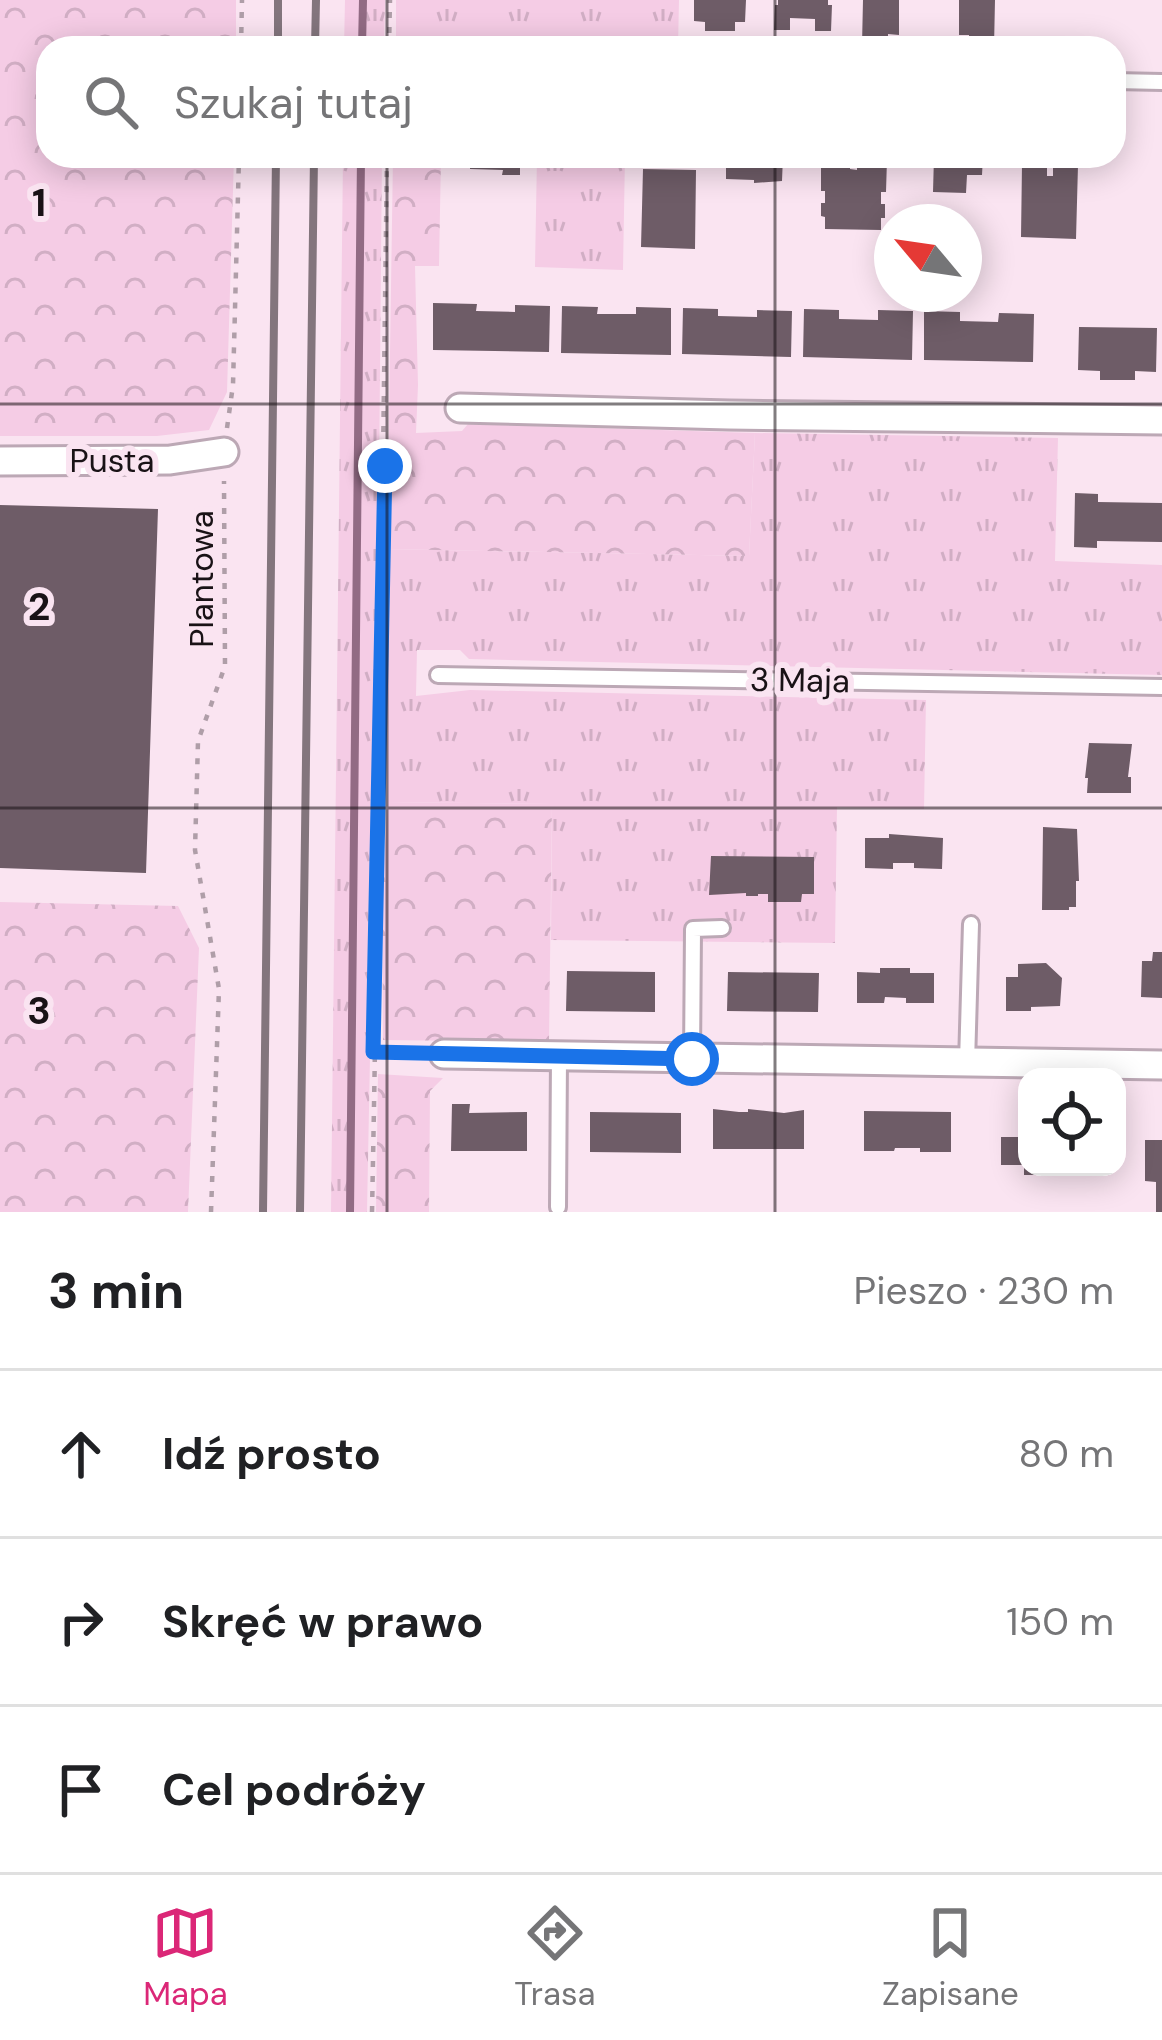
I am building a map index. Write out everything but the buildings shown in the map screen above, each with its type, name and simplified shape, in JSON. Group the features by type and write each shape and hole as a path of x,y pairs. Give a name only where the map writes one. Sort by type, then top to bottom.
{"street":[{"path":"460,408 1162,420"},
{"name":"Pusta","path":"0,461 170,460 224,452"},
{"path":"444,1054 1162,1065"}],"lane":[{"path":"1126,81 1162,82"},
{"name":"3 Maja","path":"438,675 1162,687"},
{"path":"967,1063 970,924"},
{"path":"692,1059 692,929 722,928"},
{"path":"558,1208 559,1057"}],"path":[{"path":"241,36 242,0"},
{"path":"388,36 390,0"},
{"name":"Plantowa","path":"211,1212 219,989 195,850 198,741 226,666 224,452 233,385 238,168"},
{"path":"372,1212 387,168"},
{"path":"373,1052 444,1054"}],"green space":[{"path":"0,0 236,0 236,36 36,36 36,168 234,168 227,392 209,430 157,436 0,436"},
{"path":"345,0 385,0 384,36 344,36"},
{"path":"396,0 679,0 678,36 396,36"},
{"path":"343,168 382,168 367,1212 331,1212"},
{"path":"393,168 441,168 439,266 415,266 416,433 462,431 468,424 755,433 749,556 387,549"},
{"path":"537,168 625,168 623,270 535,267"},
{"path":"755,433 1058,438 1055,561 1162,565 1162,675 469,659 460,650 417,650 416,696 470,690 926,700 924,809 837,807 835,943 551,940 552,804 388,802 387,549 749,556"},
{"path":"388,802 552,804 549,1042 383,1040 382,890"},
{"path":"0,902 178,906 199,948 188,1212 0,1212"},
{"path":"378,1074 443,1078 430,1091 429,1212 376,1212"}],"waterway":[{"path":"362,36 363,0"},
{"path":"350,1212 361,168"}],"railway":[{"path":"278,0 278,36"},
{"path":"315,36 316,0"},
{"path":"263,1212 276,168"},
{"path":"300,1212 314,168"}],"route":[{"path":"385,466 373,1052 692,1059"}]}
